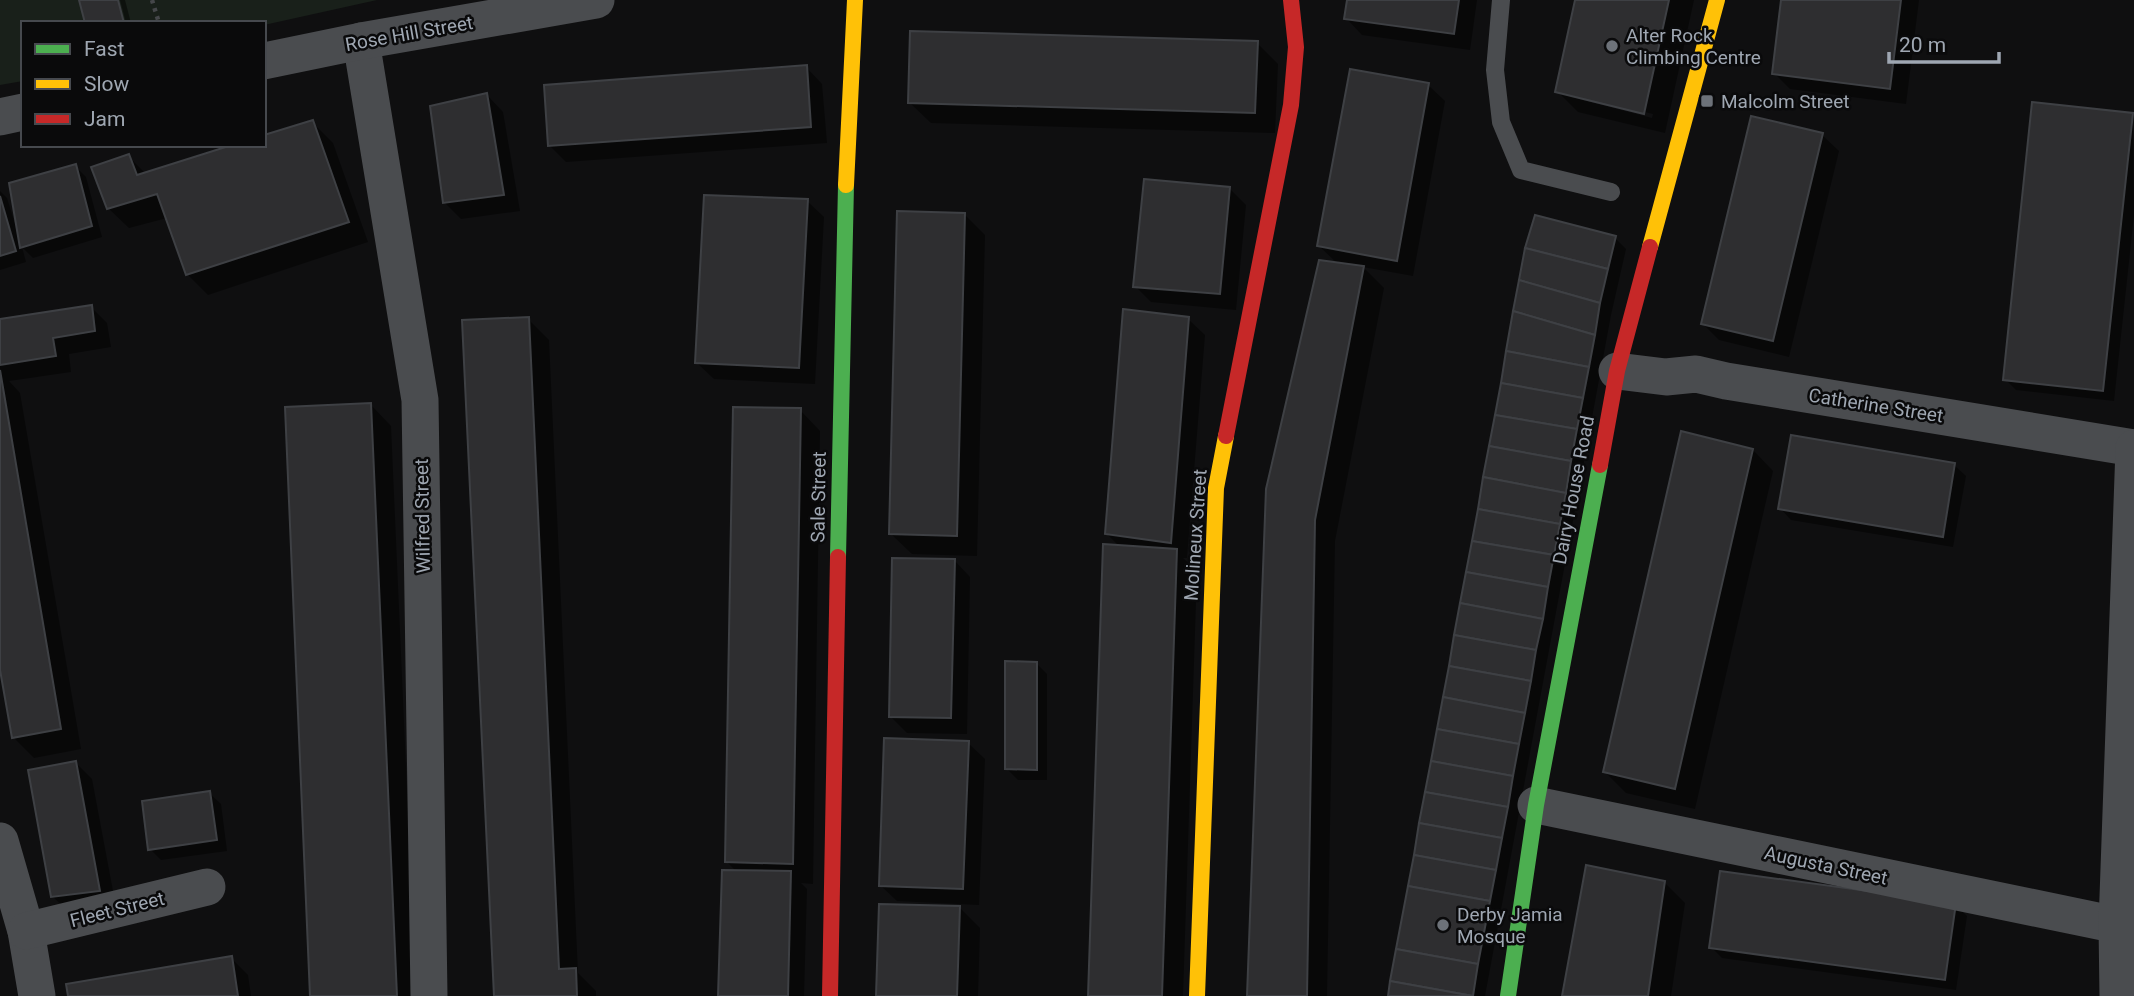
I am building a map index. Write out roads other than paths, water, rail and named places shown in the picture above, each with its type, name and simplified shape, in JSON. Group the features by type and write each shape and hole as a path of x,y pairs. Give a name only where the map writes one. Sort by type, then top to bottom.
{"street":[{"name":"Rose Hill Street","path":"266,61 361,41 596,0"},
{"name":"Sale Street","path":"830,996 845,203 855,0"},
{"name":"Molineux Street","path":"1197,996 1216,488 1291,105 1296,47 1291,0"},
{"name":"Dairy House Road","path":"1508,996 1536,805 1617,371 1717,0"},
{"name":"Wilfred Street","path":"361,41 420,400 429,996"},
{"path":"0,117 21,112"},
{"name":"Catherine Street","path":"1617,371 1666,377 1696,374 2134,448"},
{"path":"2118,996 2117,925 2134,448"},
{"name":"Augusta Street","path":"1536,805 2117,925"},
{"path":"0,841 26,931 37,996"},
{"name":"Fleet Street","path":"26,931 207,887"}],"lane":[{"path":"1501,0 1495,70 1501,122 1521,170 1611,192"}],"place":[{"name":"Alter Rock Climbing Centre","path":"1612,46"},
{"name":"Malcolm Street","path":"1707,101"},
{"name":"Derby Jamia Mosque","path":"1443,925"}]}
